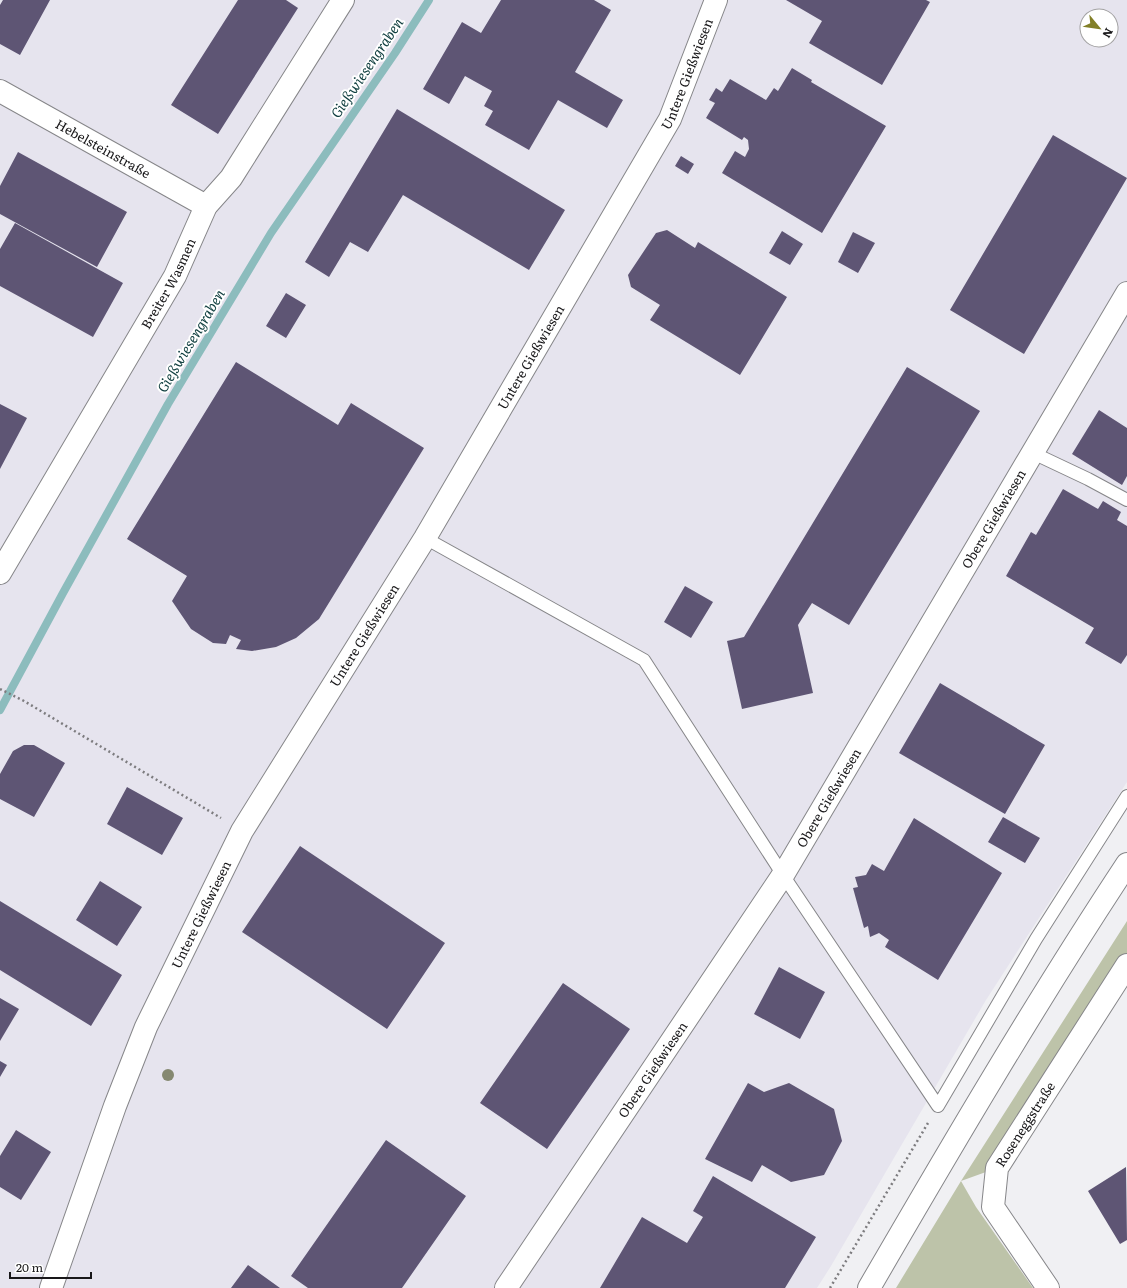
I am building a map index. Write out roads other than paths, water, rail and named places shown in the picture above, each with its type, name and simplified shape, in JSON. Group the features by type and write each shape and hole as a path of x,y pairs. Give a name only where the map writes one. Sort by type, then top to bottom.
{"street":[{"name":"Breiter Wasmen","path":"0,573 175,276 206,206 230,178 342,0"},
{"name":"Untere Gießwiesen","path":"51,1288 146,1027 242,831 425,538 670,119 716,0"},
{"name":"Hebelsteinstraße","path":"0,91 206,206"},
{"name":"Obere Gießwiesen","path":"506,1288 783,875 1127,293"},
{"path":"869,1288 995,1073 1078,939 1127,864"},
{"name":"Roseneggstraße","path":"1048,1288 993,1207 997,1168 1127,965"}],"lane":[{"path":"1032,454 1088,479 1127,500"},
{"path":"425,538 644,660 783,875 938,1106 1036,939 1127,796"}],"waterway":[{"name":"Gießwiesengraben","path":"0,710 168,404 271,233 395,53 429,0"}]}
